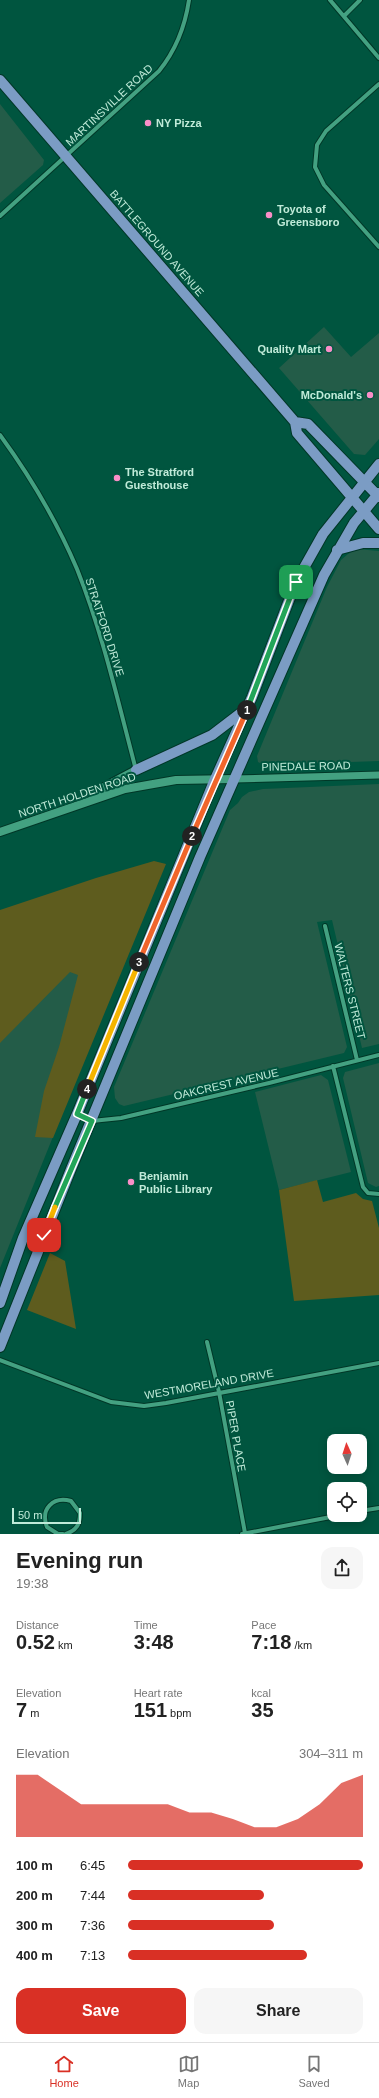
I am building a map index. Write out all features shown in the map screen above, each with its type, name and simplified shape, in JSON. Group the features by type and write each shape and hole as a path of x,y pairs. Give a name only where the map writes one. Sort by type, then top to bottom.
{"main road":[{"name":"BATTLEGROUND AVENUE","path":"0,80 296,422 297,433 379,529"},
{"name":"BATTLEGROUND AVENUE","path":"296,422 308,424 378,495"},
{"path":"0,1303 22,1238 77,1114 215,779 248,707 296,582 323,534 351,496 379,464"},
{"path":"0,1347 200,857 324,575 337,550 364,511 378,495"},
{"path":"337,550 363,542 379,543"},
{"path":"91,800 104,787 136,770 212,735 248,707"},
{"name":"NORTH HOLDEN ROAD","path":"0,832 91,800 148,784 176,780 234,779"}],"street":[{"name":"MARTINSVILLE ROAD","path":"0,216 146,84 164,65 174,50 186,21 189,0"},
{"path":"330,0 379,58"},
{"path":"344,16 360,0"},
{"path":"379,84 326,131 317,145 315,167 324,185 379,247"},
{"name":"STRATFORD DRIVE","path":"0,435 40,497 62,538 76,569 95,618 136,770"},
{"name":"PINEDALE ROAD","path":"234,779 379,775"},
{"name":"WALTERS STREET","path":"325,926 357,1060"},
{"name":"OAKCREST AVENUE","path":"92,1121 138,1114 379,1055"},
{"path":"333,1066 363,1187 368,1193 379,1194"},
{"path":"77,1114 92,1121"},
{"name":"PIPER PLACE","path":"207,1342 219,1392 244,1534"},
{"name":"WESTMORELAND DRIVE","path":"0,1360 110,1402 144,1406 379,1363"},
{"path":"64,1499 71,1501 77,1506 80,1513 80,1520 75,1533 65,1534 51,1531 45,1522 46,1509 56,1500 64,1499"},
{"path":"367,1510 379,1508"},
{"path":"244,1534 327,1518"}],"shaded area":[{"path":"0,104 44,160 43,165 0,203"},
{"path":"324,327 351,357 379,333 379,439 365,455 354,454 279,368"},
{"path":"357,549 379,551 379,761 264,765 258,762 257,756 327,587 341,560"},
{"path":"379,784 379,1044 362,1048 332,920 317,922 347,1047 344,1053 124,1106 119,1104 115,1098 114,1087 230,810 249,792 263,789"},
{"path":"154,861 166,864 53,1138 35,1137 44,1091 59,1047 78,975 70,972 0,1043 0,910 96,878"},
{"path":"71,960 117,978 0,1268 0,1029"},
{"path":"379,1063 379,1186 376,1187 368,1183 343,1078 345,1072"},
{"path":"321,1075 328,1080 351,1172 279,1190 255,1092"},
{"path":"317,1180 323,1202 356,1193 363,1199 372,1201 379,1228 379,1295 294,1301 279,1190"},
{"path":"50,1253 65,1261 76,1329 27,1310"}],"place":[{"name":"NY Pizza","path":"148,123"},
{"name":"Toyota of Greensboro","path":"269,215"},
{"name":"Quality Mart","path":"329,349"},
{"name":"McDonald's","path":"370,395"},
{"name":"The Stratford Guesthouse","path":"117,478"},
{"name":"Benjamin Public Library","path":"131,1182"}],"route":[{"path":"44,1235 92,1121 77,1114 215,779 252,697 282,622 296,582"}]}
